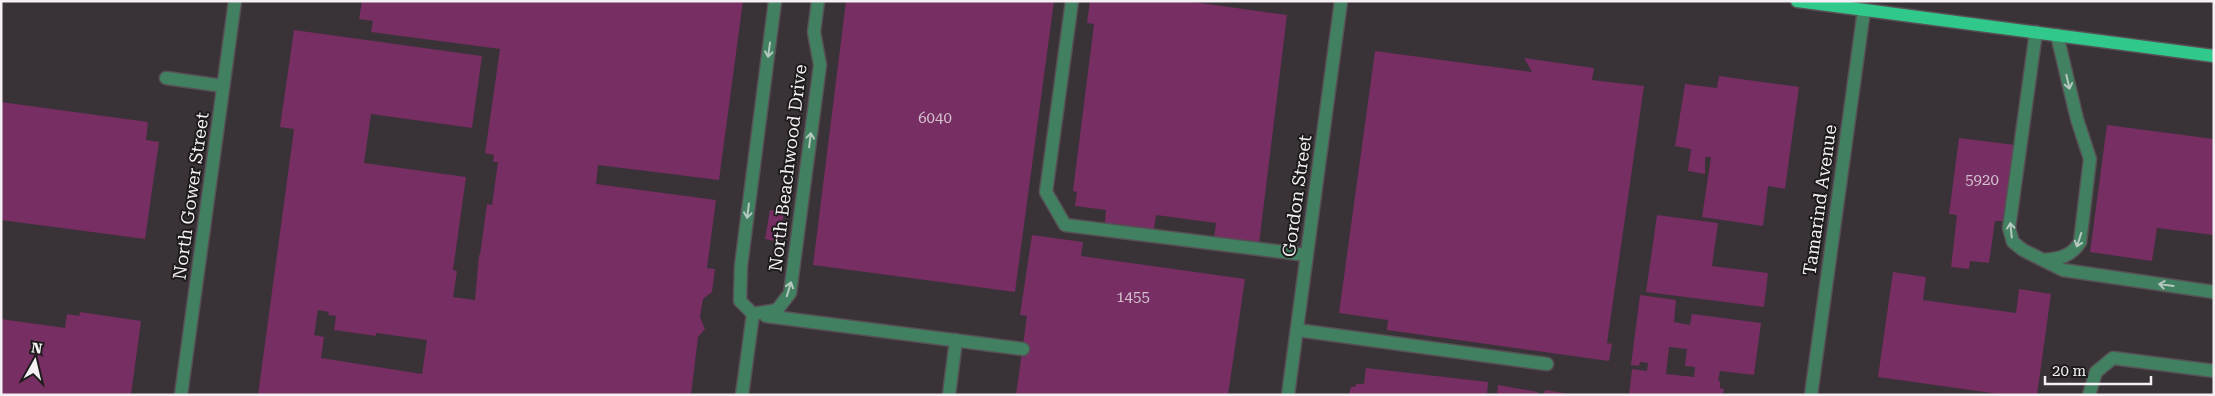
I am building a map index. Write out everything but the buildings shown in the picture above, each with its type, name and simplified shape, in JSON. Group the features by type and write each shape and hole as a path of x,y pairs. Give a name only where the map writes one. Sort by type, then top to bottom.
{"main road":[{"path":"1797,1 2214,56"}],"street":[{"name":"North Gower Street","path":"181,395 234,1"},
{"name":"North Beachwood Drive","path":"775,1 741,266 740,302 753,314 777,310 790,293 820,65 814,32 818,1"},
{"path":"1072,1 1046,192 1065,225 1307,255"},
{"name":"Gordon Street","path":"1288,395 1341,1"},
{"name":"Tamarind Avenue","path":"1811,395 1864,10"},
{"path":"2036,32 2009,228 2013,242 2023,250 2063,270 2214,292"},
{"path":"2044,260 2059,259 2068,255 2076,249 2080,242 2090,174 2090,159 2077,119 2057,35"},
{"path":"166,78 223,86"},
{"path":"742,395 753,314 1023,349"},
{"path":"1297,330 1547,364"},
{"path":"949,395 956,340"},
{"path":"2089,395 2096,372 2113,358 2214,371"}]}
